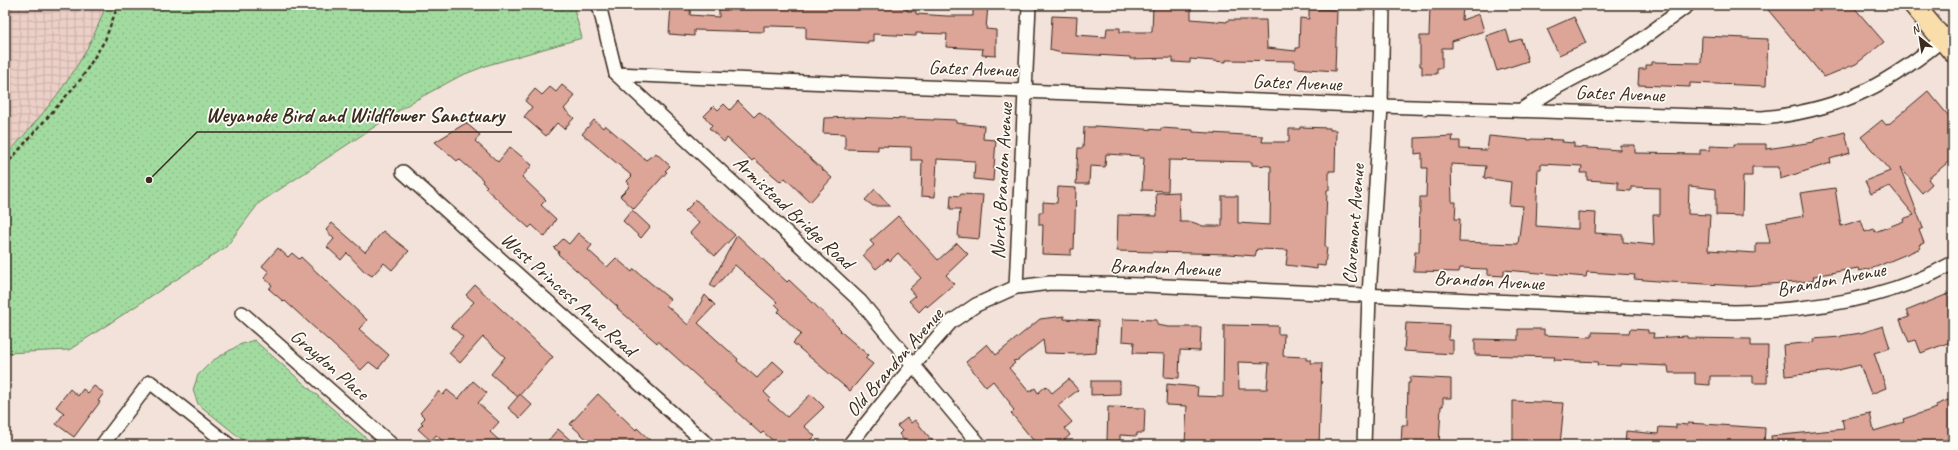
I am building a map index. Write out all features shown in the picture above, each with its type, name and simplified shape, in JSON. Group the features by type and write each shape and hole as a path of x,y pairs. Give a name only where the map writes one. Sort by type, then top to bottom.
{"main road":[{"path":"1914,5 1950,41"}],"street":[{"path":"599,5 616,74"},
{"name":"North Brandon Avenue","path":"1016,288 1029,5"},
{"name":"Claremont Avenue","path":"1364,445 1369,295 1381,106 1383,5"},
{"path":"1521,110 1559,86 1628,50 1688,5"},
{"name":"Gates Avenue","path":"616,74 1381,106 1762,118 1792,115 1827,107 1857,96 1880,85 1950,41"},
{"name":"Armistead Bridge Road","path":"616,74 860,301 980,445"},
{"name":"West Princess Anne Road","path":"403,172 708,445"},
{"name":"Brandon Avenue","path":"1016,288 1050,283 1128,285 1734,312 1772,311 1806,308 1866,296 1918,280 1953,263"},
{"name":"Old Brandon Avenue","path":"849,445 913,365 951,322 976,305 1016,288"},
{"name":"Graydon Place","path":"242,313 392,445"},
{"path":"102,445 150,382 229,445"}],"path":[{"path":"5,166 81,78 105,40 118,5"}],"shaded area":[{"path":"5,5 106,5 93,38 64,88 5,157"}],"green space":[{"path":"106,5 573,5 582,38 488,65 460,76 412,102 259,203 226,247 69,350 5,353 5,157 50,104 76,68 97,28"},
{"path":"254,340 374,445 249,445 198,404 193,390 198,375 212,361 239,345"}],"building":[{"path":"671,5 691,5 690,15 719,17 719,5 867,5 907,7 907,11 916,11 916,14 973,16 973,5 988,5 986,29 996,30 996,56 982,55 983,49 946,47 947,34 916,33 916,36 873,34 873,41 868,41 868,43 806,39 806,27 764,26 764,32 694,30 694,36 669,34"},
{"path":"1153,5 1191,5 1191,19 1227,22 1228,20 1266,20 1267,48 1296,51 1296,48 1299,48 1300,18 1309,19 1309,9 1337,10 1335,71 1295,68 1295,61 1226,60 1226,62 1190,59 1190,63 1173,62 1173,58 1130,59 1130,57 1061,53 1050,50 1052,16 1077,17 1076,35 1106,37 1107,28 1120,28 1120,32 1152,32"},
{"path":"1430,5 1463,5 1462,20 1479,14 1484,31 1452,41 1452,48 1442,48 1442,68 1437,68 1437,74 1422,74 1422,66 1420,66 1420,36 1429,36"},
{"path":"1764,5 1852,5 1884,42 1856,64 1824,77"},
{"path":"1574,17 1586,43 1559,55 1547,29"},
{"path":"1506,29 1510,42 1521,39 1528,61 1497,71 1486,36"},
{"path":"1702,36 1768,39 1766,86 1690,83 1690,87 1638,85 1639,69 1646,69 1646,65 1652,65 1652,62 1701,63"},
{"path":"562,85 575,96 564,109 574,118 564,129 557,123 546,136 524,117 532,107 525,101 535,89 542,95 550,87 556,92"},
{"path":"1928,91 1953,121 1953,158 1928,179 1932,184 1922,193 1900,167 1923,228 1919,230 1924,243 1919,245 1921,248 1876,267 1859,271 1858,268 1814,276 1813,281 1742,286 1634,279 1635,275 1587,272 1586,277 1504,270 1504,276 1487,275 1487,269 1460,268 1459,272 1414,271 1415,252 1419,252 1420,197 1426,197 1427,168 1422,168 1422,153 1415,154 1415,138 1453,136 1452,141 1460,141 1460,149 1487,150 1489,136 1531,140 1563,140 1562,142 1574,143 1574,147 1620,150 1620,145 1635,145 1635,153 1700,154 1700,150 1710,150 1710,146 1734,147 1734,144 1766,144 1766,149 1814,142 1814,140 1845,132 1850,153 1830,159 1831,163 1780,179 1779,167 1752,167 1752,176 1743,176 1742,216 1716,215 1716,189 1689,186 1688,214 1710,215 1708,250 1756,253 1756,243 1770,243 1766,223 1804,216 1800,193 1835,188 1841,226 1861,220 1865,232 1874,229 1875,232 1904,221 1903,219 1914,215 1890,186 1871,194 1865,181 1890,171 1861,137 1882,120 1886,125","holes":["1451,164 1486,166 1484,178 1511,182 1509,205 1523,206 1518,244 1459,242 1460,219 1455,219 1456,202 1452,202","1541,164 1582,166 1581,173 1587,173 1587,180 1618,182 1618,190 1631,191 1631,187 1660,188 1660,215 1653,215 1654,245 1623,242 1623,235 1595,233 1596,213 1578,212 1578,229 1536,226 1538,169 1541,169"]},
{"path":"738,101 754,117 759,112 832,178 810,202 785,178 781,182 754,159 752,161 727,138 724,142 709,128 712,125 704,116 714,106 718,110 724,104 730,110"},
{"path":"851,117 956,120 956,123 984,126 983,139 996,140 993,181 974,179 975,161 937,159 935,197 921,196 922,160 911,160 911,147 878,146 878,150 845,149 845,134 823,133 824,118"},
{"path":"594,120 603,128 605,125 646,160 656,153 670,166 665,171 667,172 634,209 620,196 628,188 629,184 627,181 632,176 582,134"},
{"path":"466,123 480,135 475,141 498,162 510,147 532,165 522,177 546,200 541,205 556,219 545,237 532,225 529,228 485,188 487,186 482,182 483,180 459,159 457,161 435,142"},
{"path":"1095,126 1161,130 1161,128 1193,130 1193,132 1263,136 1262,142 1289,142 1289,129 1300,129 1300,127 1330,128 1330,130 1336,130 1335,171 1329,171 1329,190 1327,190 1325,247 1327,247 1325,266 1317,265 1317,269 1286,265 1288,250 1257,249 1255,256 1117,251 1118,215 1157,216 1156,193 1179,192 1180,222 1192,222 1203,226 1222,226 1222,196 1238,196 1238,223 1270,225 1271,166 1252,165 1252,162 1169,160 1168,191 1142,190 1144,158 1139,158 1140,156 1106,154 1105,167 1090,166 1089,184 1076,184 1078,148 1083,148 1084,127"},
{"path":"1058,187 1076,188 1074,249 1071,249 1071,255 1042,254 1043,225 1039,225 1039,212 1043,212 1043,202 1057,203"},
{"path":"875,189 890,206 873,206 865,200"},
{"path":"960,194 983,195 979,239 958,237 960,209 950,209 951,195 960,196"},
{"path":"696,200 735,235 715,256 690,233 699,223 685,211"},
{"path":"632,210 650,227 641,238 623,221"},
{"path":"898,216 938,260 957,243 968,254 946,275 954,284 919,312 909,301 915,296 909,289 921,278 898,253 890,261 888,259 876,269 863,255 874,245 870,241"},
{"path":"332,223 365,252 383,231 409,251 392,270 384,263 372,276 364,271 347,253 341,260 327,247 334,239 326,230"},
{"path":"578,233 592,245 588,250 607,267 616,258 632,272 634,269 671,300 666,305 688,325 705,295 715,305 698,323 738,359 737,361 757,378 773,361 784,371 764,392 770,398 768,400 787,417 811,394 824,407 804,426 815,436 806,445 778,445 763,432 761,434 658,341 657,343 617,308 618,307 558,254 559,252 554,248 563,239 569,244"},
{"path":"737,235 787,282 789,280 841,330 840,331 868,355 865,358 873,364 850,391 793,343 801,334 778,312 780,309 775,304 777,302 735,265 714,288 710,285"},
{"path":"278,248 288,257 292,253 299,259 301,257 367,320 359,329 389,355 378,369 369,362 361,370 285,301 284,302 269,289 272,285 264,278 269,272 262,266"},
{"path":"475,285 553,357 518,397 491,374 505,357 483,337 460,363 449,353 463,337 451,326 474,302 466,295"},
{"path":"1953,292 1953,341 1921,353 1916,340 1909,342 1900,320 1909,317 1906,311"},
{"path":"1064,316 1064,319 1098,321 1096,353 1045,353 1043,340 1018,360 1013,361 1015,363 1009,368 1029,392 1035,388 1038,393 1046,386 1052,393 1069,379 1078,390 1058,406 1072,422 1065,428 1070,435 1059,445 1037,445 1011,413 1014,410 993,381 986,387 966,362 987,344 996,355 1040,319"},
{"path":"1123,319 1157,320 1157,325 1169,327 1201,327 1200,351 1180,350 1179,378 1164,377 1165,354 1133,353 1134,342 1122,341"},
{"path":"1406,323 1449,325 1448,340 1453,340 1453,354 1404,351"},
{"path":"1224,325 1278,326 1278,334 1284,334 1283,356 1306,357 1306,360 1311,360 1311,363 1322,363 1319,445 1284,445 1284,442 1255,441 1255,444 1185,444 1187,406 1166,405 1167,384 1198,387 1197,396 1223,397","holes":["1238,362 1269,363 1267,389 1239,389"]},
{"path":"1883,326 1890,348 1874,353 1886,388 1871,394 1860,365 1834,371 1785,376 1783,345 1814,342 1813,339 1841,337"},
{"path":"1518,329 1544,329 1544,335 1592,337 1592,332 1629,333 1630,329 1648,330 1648,333 1654,333 1653,338 1687,336 1687,338 1751,339 1751,346 1768,346 1767,383 1753,383 1753,376 1710,376 1710,385 1695,384 1695,373 1669,373 1668,366 1620,364 1620,366 1597,365 1598,362 1554,360 1555,357 1475,355 1475,339 1518,340"},
{"path":"1410,377 1451,379 1451,398 1443,398 1443,406 1441,406 1439,445 1401,445 1402,425 1407,425 1408,383 1410,383"},
{"path":"473,381 487,393 478,403 499,422 490,432 504,445 447,445 436,435 431,441 418,429 423,424 421,422 425,418 420,413 439,391 443,395 447,390 458,399"},
{"path":"1091,381 1120,381 1120,394 1091,395"},
{"path":"94,386 104,393 98,401 100,402 74,437 56,424 64,413 56,407 70,389 78,396 83,389 88,393"},
{"path":"520,394 532,405 520,418 508,408"},
{"path":"598,394 636,430 637,428 655,445 593,445 570,424"},
{"path":"1953,398 1953,440 1938,445 1772,445 1771,436 1844,429 1842,419 1870,413 1874,431 1904,422 1903,419 1937,408 1936,405"},
{"path":"1513,401 1564,403 1560,445 1513,445"},
{"path":"1108,407 1145,408 1144,433 1137,433 1137,436 1120,435 1120,441 1107,441"},
{"path":"907,418 911,423 915,420 936,445 908,445 899,434 902,431 897,426"},
{"path":"1688,423 1765,428 1764,445 1625,445 1626,431 1658,434 1659,427 1676,428 1676,424 1688,425"},
{"path":"558,429 576,445 544,445"}],"place":[{"name":"Weyanoke Bird and Wildflower Sanctuary","path":"149,180"}]}
